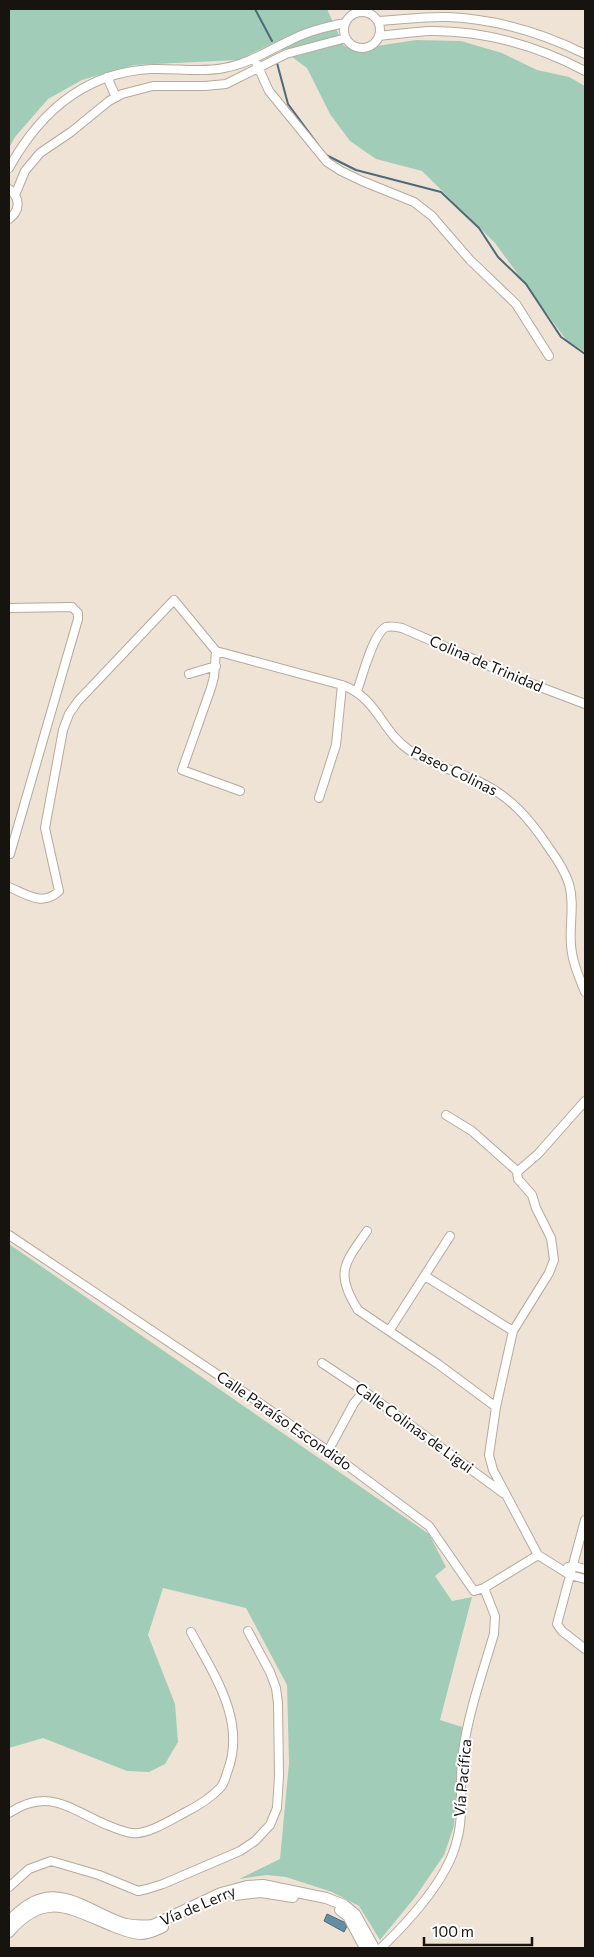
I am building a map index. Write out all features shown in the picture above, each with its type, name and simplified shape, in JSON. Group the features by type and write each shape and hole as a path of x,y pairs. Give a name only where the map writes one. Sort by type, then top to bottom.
{"street":[{"path":"361,10 372,14 378,21 380,28 379,36 371,45 363,48 355,46 346,38 345,23 352,15 361,10"},
{"path":"378,21 445,17 479,20 520,28 568,45 585,54"},
{"path":"9,168 33,130 68,96 85,86 107,77 132,71 225,68 254,58 308,32 345,23"},
{"path":"379,36 429,31 475,34 539,50 585,71"},
{"path":"9,219 17,211 18,206 12,192 31,162 95,111 116,97 153,86 210,86 226,84 286,54 346,38"},
{"path":"254,58 269,91 327,162 341,172 414,202 428,213 470,260 516,304 549,356"},
{"path":"107,77 116,97"},
{"path":"9,887 40,899 50,898 59,891 45,828 62,730 69,714 78,701 174,600 216,651 216,666 208,697 182,770 240,790"},
{"path":"9,608 72,607 78,613 78,619 10,854"},
{"name":"Colina de Trinidad","path":"357,691 376,640 386,627 402,628 519,679 585,704"},
{"name":"Paseo Colinas","path":"216,651 342,685 357,691 404,747 423,758 480,782 513,803 530,819 563,869 569,885 572,916 572,952 585,992"},
{"path":"189,674 216,666"},
{"path":"319,798 336,746 342,685"},
{"path":"585,1101 538,1154 517,1171 518,1179 532,1195 550,1238 554,1260 549,1273 513,1331 496,1407 489,1455 493,1470 538,1555 570,1575 585,1580"},
{"path":"446,1115 472,1131 517,1171"},
{"path":"367,1231 349,1257 344,1268 349,1296 358,1310 438,1364 496,1407"},
{"name":"Calle Paraíso Escondido","path":"9,1235 328,1451 429,1526 473,1590 476,1591 484,1588"},
{"path":"389,1332 450,1236"},
{"path":"425,1276 513,1331"},
{"name":"Calle Colinas de Ligui","path":"322,1363 364,1391 505,1494"},
{"path":"328,1451 354,1403 364,1391"},
{"path":"585,1520 557,1624 562,1631 585,1649"},
{"path":"484,1588 538,1555"},
{"path":"560,1568 573,1566 585,1569"},
{"name":"Vía Pacífica","path":"381,1948 413,1915 430,1892 447,1866 457,1840 461,1811 462,1753 494,1634 496,1616 484,1588"},
{"path":"9,1887 29,1869 51,1860 99,1875 138,1891 163,1884 240,1851 256,1841 270,1825 277,1808 279,1776 278,1703 276,1688 270,1672 248,1630"},
{"path":"9,1813 26,1803 37,1800 50,1801 79,1811 124,1832 134,1834 145,1832 184,1814 204,1802 222,1786 231,1762 234,1738 231,1715 225,1697 192,1632"},
{"name":"Vía de Lerry","path":"9,1932 32,1912 54,1905 67,1907 127,1931 140,1934 221,1893 247,1886 263,1885 326,1898 344,1905 356,1914 374,1948"},
{"name":"Vía de Lerry","path":"9,1921 25,1907 40,1899 55,1897 71,1901 124,1923 152,1928 226,1897 243,1893 261,1892 337,1908 348,1916 365,1948"}],"green space":[{"path":"9,9 327,9 344,46 363,51 377,46 416,40 461,41 502,53 537,70 569,77 585,86 585,352 567,341 495,243 422,171 376,159 350,141 330,114 307,68 273,43 238,60 134,65 82,80 48,99 15,137 9,148"},
{"path":"9,1244 429,1534 446,1567 435,1576 452,1601 472,1597 440,1720 462,1727 454,1826 444,1855 416,1896 380,1940 359,1906 332,1892 286,1877 267,1875 239,1879 280,1859 289,1763 287,1685 246,1608 163,1588 148,1635 175,1704 178,1742 165,1764 149,1772 127,1771 43,1738 9,1748"}],"water":[{"path":"327,1914 348,1924 344,1932 324,1921"}],"waterway":[{"path":"255,9 272,41"},
{"path":"277,63 288,104 319,146"},
{"path":"324,154 356,170 441,192 479,228 498,257 526,284 561,337 585,354"}]}
